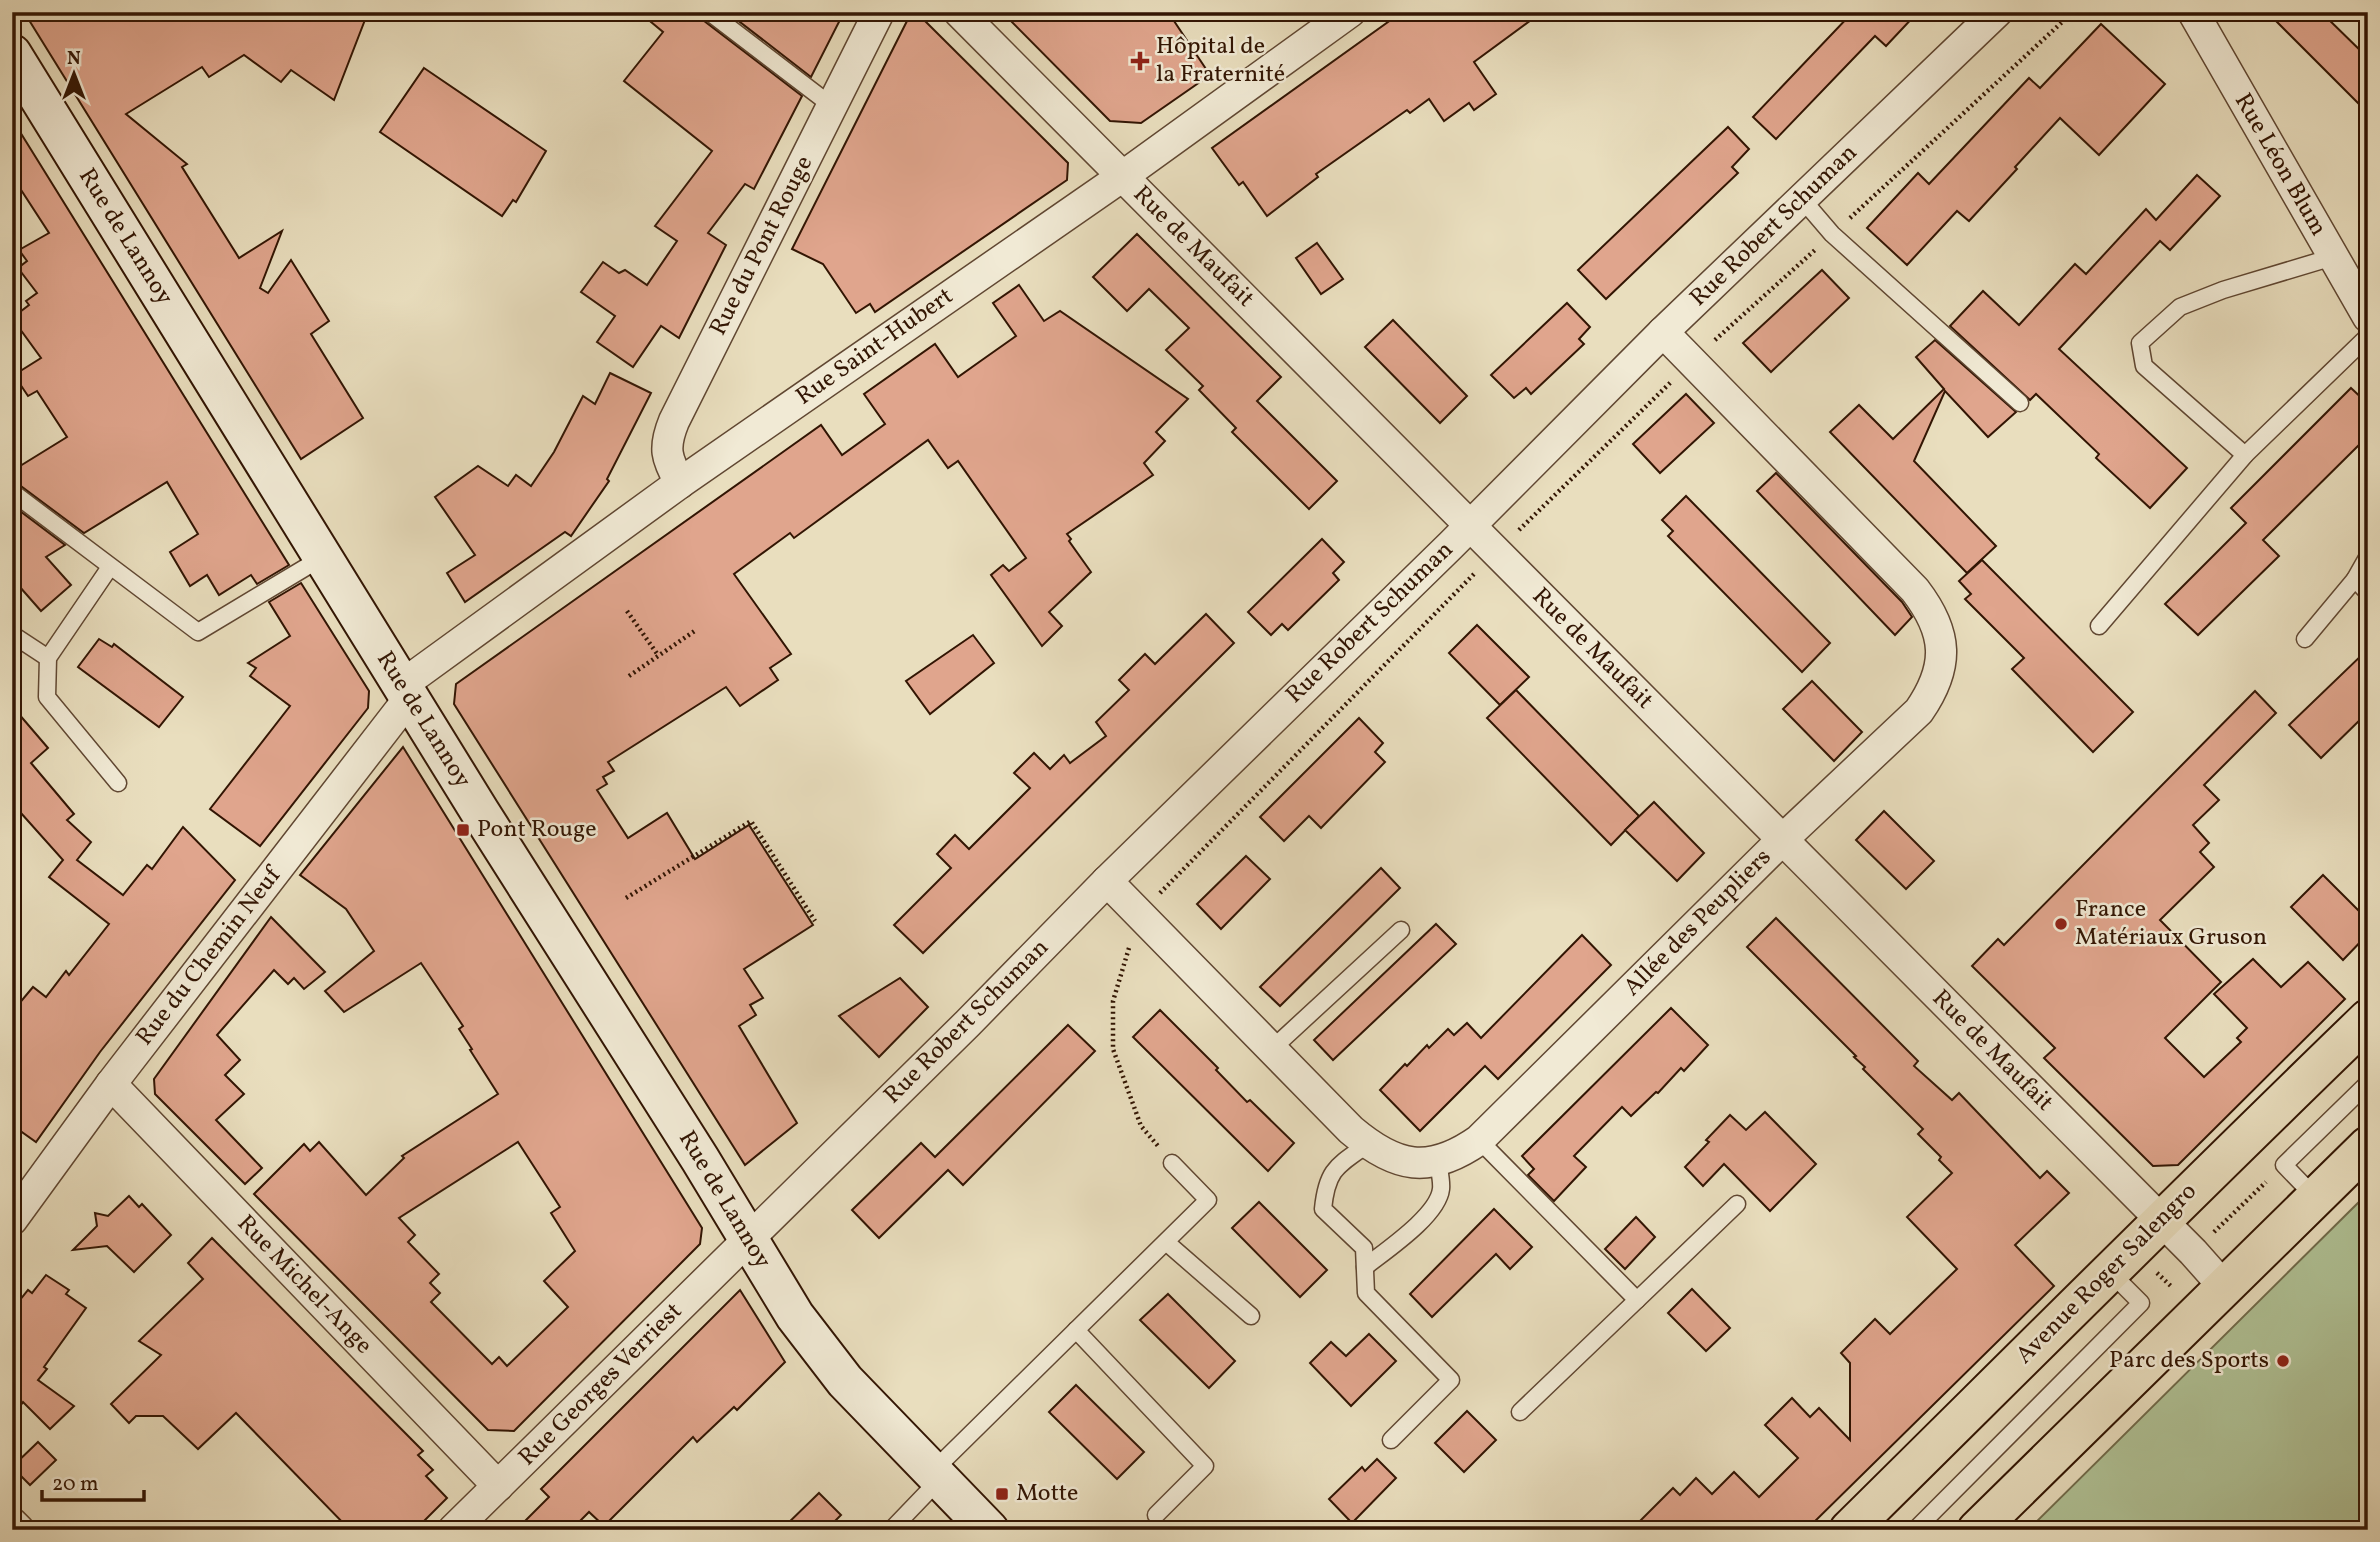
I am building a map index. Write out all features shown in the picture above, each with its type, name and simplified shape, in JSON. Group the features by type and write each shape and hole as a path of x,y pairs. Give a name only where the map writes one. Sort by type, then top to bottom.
{"main road":[{"name":"Rue de Lannoy","path":"12,54 795,1316 851,1388 989,1530"},
{"name":"Avenue Roger Salengro","path":"1863,1522 2161,1221 2368,1019"},
{"path":"1977,1530 2368,1146"}],"street":[{"name":"Rue du Pont Rouge","path":"680,483 670,466 666,450 674,421 879,12"},
{"name":"Rue de Maufait","path":"959,12 2225,1288"},
{"name":"Rue Saint-Hubert","path":"406,691 680,483 1123,176 1350,12"},
{"name":"Rue Robert Schuman","path":"748,1239 1663,332 1997,12"},
{"name":"Rue Léon Blum","path":"2193,12 2368,317"},
{"name":"Allée des Peupliers","path":"1107,881 1351,1130 1385,1155 1404,1161 1438,1162 1452,1157 1479,1140 1782,840 1919,710 1930,694 1939,668 1939,634 1935,618 1915,590 1663,332"},
{"name":"Rue du Chemin Neuf","path":"12,1220 406,691"},
{"name":"Rue Michel-Ange","path":"111,1084 498,1486"},
{"name":"Rue Georges Verriest","path":"453,1530 748,1239"},
{"path":"12,1523 19,1530"}],"lane":[{"path":"709,12 832,106"},
{"path":"1802,199 1832,234 2020,403"},
{"path":"2245,456 2144,366 2140,343 2180,307 2223,290 2333,257"},
{"path":"2099,626 2245,456 2368,336"},
{"path":"12,492 198,632 323,557"},
{"path":"2305,639 2355,579 2368,556"},
{"path":"110,567 48,658 47,697 118,782"},
{"path":"2355,579 2368,593"},
{"path":"13,635 48,658"},
{"path":"1273,1048 1401,930"},
{"path":"2315,1197 2284,1165 2368,1083"},
{"path":"1479,1140 1637,1300"},
{"path":"1368,1144 1339,1165 1325,1184 1323,1209 1364,1248 1366,1293 1451,1380 1391,1440"},
{"path":"1365,1267 1418,1225 1438,1199 1442,1188 1438,1162"},
{"path":"891,1530 935,1476 1076,1330 1208,1200 1172,1163"},
{"path":"1520,1412 1737,1205"},
{"path":"1166,1242 1251,1316"},
{"path":"1915,1530 2141,1303 2110,1272"},
{"path":"1076,1330 1205,1466 1156,1515"}],"path":[{"path":"627,611 659,655"},
{"path":"629,676 696,630"},
{"path":"626,898 751,821 815,921"},
{"path":"2216,1216 2224,1224"},
{"path":"2149,1266 2174,1289"}],"green space":[{"name":"Parc des Sports","path":"2368,1193 2368,1530 2028,1530"}],"building":[{"path":"24,12 368,12 334,100 291,70 281,82 244,55 209,77 202,67 126,114 187,164 182,167 239,258 282,231 260,288 268,293 291,260 329,321 311,334 363,418 301,459"},
{"path":"639,12 699,12 703,20 802,96 754,189 745,184 708,233 726,245 679,338 661,326 633,367 597,342 615,316 581,292 603,262 619,273 625,270 647,285 677,241 655,226 712,151 624,81 663,32"},
{"path":"727,12 844,12 811,77"},
{"name":"Hôpital de la Fraternité","path":"1002,12 1168,12 1210,75 1141,123 1110,121"},
{"path":"1402,12 1542,12 1474,62 1496,94 1474,110 1469,103 1444,121 1429,99 1410,113 1407,110 1316,174 1318,177 1267,216 1243,182 1239,185 1212,148"},
{"path":"1849,12 1918,12 1886,46 1875,36 1776,139 1753,117 1851,14"},
{"path":"2267,12 2321,12 2368,58 2368,113"},
{"path":"923,19 1068,163 1067,180 875,312 870,304 856,313 823,264 792,249 907,21"},
{"path":"2101,24 2165,84 2099,155 2060,118 1969,221 1957,211 1907,265 1867,228 1918,173 1929,184 2029,78 2040,88"},
{"path":"424,68 546,151 516,202 513,200 502,216 380,132"},
{"path":"12,119 289,565 257,584 251,575 219,595 207,575 190,586 170,552 198,534 167,482 84,533 12,482 12,471 67,437 37,391 28,396 14,375 41,358 12,318 29,305 26,301 37,293 18,268 27,261 19,250 49,233 12,176"},
{"path":"1728,127 1749,149 1732,167 1738,173 1606,299 1578,270"},
{"path":"2197,175 2220,196 2170,250 2160,241 2059,349 2187,468 2150,508 2096,458 2099,454 2036,394 2030,400 1950,326 1983,291 2019,325 2075,264 2086,274 2146,209 2156,220"},
{"path":"1137,234 1281,377 1257,401 1337,481 1309,509 1232,432 1236,428 1199,390 1203,386 1166,350 1189,328 1149,289 1127,311 1093,277"},
{"path":"1317,243 1343,279 1321,294 1296,258"},
{"path":"1822,270 1849,298 1771,372 1743,343"},
{"path":"1019,285 1044,321 1060,311 1188,399 1156,432 1165,441 1144,463 1153,475 1067,534 1091,572 1049,612 1062,626 1042,646 991,575 1003,565 1009,571 1026,558 958,461 948,468 928,440 794,538 790,533 734,574 791,654 770,668 778,680 740,706 726,687 608,762 614,771 603,777 607,784 597,790 628,838 667,813 695,859 749,825 813,925 744,969 763,998 750,1005 756,1015 739,1026 797,1123 745,1165 454,704 456,684 821,425 842,455 885,424 864,394 935,344 958,377 1016,336 993,303"},
{"path":"1567,303 1590,327 1579,339 1584,344 1531,394 1526,388 1514,398 1491,375"},
{"path":"1393,320 1467,396 1440,423 1365,347"},
{"path":"1935,340 2016,412 1988,437 1945,391 1914,461 1996,546 1967,573 1830,432 1859,405 1893,439 1944,389 1916,357"},
{"path":"610,373 651,393 607,479 609,481 571,536 565,532 465,602 447,573 475,555 435,497 478,466 508,486 516,475 531,486 554,452 583,396 595,404"},
{"path":"2351,388 2368,404 2368,436 2263,540 2279,556 2198,635 2165,604 2246,523 2231,508"},
{"path":"1686,394 1714,423 1660,473 1633,444"},
{"path":"1776,473 1902,602 1912,617 1895,635 1757,491"},
{"path":"1686,496 1830,643 1802,672 1668,536 1673,531 1662,520"},
{"path":"12,505 65,545 46,557 71,585 41,611 12,578"},
{"path":"1322,539 1344,562 1333,573 1339,580 1288,630 1282,624 1271,635 1248,612"},
{"path":"1982,560 2133,712 2093,752 2012,669 2024,658 1965,599 1971,594 1959,581"},
{"path":"301,583 369,691 368,708 260,846 210,809 290,706 250,676 256,668 248,663 290,636 269,602"},
{"path":"1206,614 1234,643 923,953 894,925 951,868 937,854 955,835 969,849 1030,788 1014,773 1034,753 1050,769 1064,755 1070,763 1106,736 1096,722 1129,690 1119,680 1145,654 1155,664"},
{"path":"1477,625 1529,677 1500,705 1449,653"},
{"path":"973,635 994,663 930,714 906,681"},
{"path":"99,639 112,647 114,644 183,697 159,727 78,667"},
{"path":"2368,649 2368,712 2321,758 2289,725"},
{"path":"1812,681 1862,732 1834,761 1783,709"},
{"path":"1516,690 1639,816 1611,845 1487,718"},
{"name":"France Matériaux Gruson","path":"2255,691 2276,713 2204,785 2219,800 2193,825 2209,843 2200,852 2214,867 2160,920 2221,982 2165,1038 2204,1077 2241,1042 2237,1038 2247,1028 2214,994 2253,959 2281,987 2308,962 2345,999 2178,1165 2153,1166 2044,1058 2055,1048 1972,966 1998,939 2004,945"},
{"path":"12,706 48,748 31,763 74,814 67,820 91,842 77,860 123,895 147,865 152,869 183,827 235,880 100,1052 36,1142 12,1125 12,1012 33,987 46,997 66,971 69,975 109,924 49,877 63,860 12,803"},
{"path":"1359,718 1383,743 1375,752 1385,762 1321,828 1309,816 1284,841 1260,817"},
{"path":"403,747 702,1228 700,1244 514,1431 488,1430 254,1194 304,1144 310,1151 319,1142 366,1195 404,1158 402,1156 498,1094 459,1029 463,1026 421,963 344,1012 325,991 374,951 346,909 300,875","holes":["518,1142 560,1207 551,1213 575,1251 544,1281 568,1307 507,1366 499,1357 492,1364 431,1302 440,1293 430,1283 439,1274 408,1242 415,1235 399,1218"]},
{"path":"1654,802 1704,853 1677,881 1625,830"},
{"path":"1884,811 1934,861 1906,889 1856,840"},
{"path":"1246,856 1270,879 1221,929 1197,904"},
{"path":"1381,868 1400,888 1280,1006 1260,987"},
{"path":"2323,875 2368,920 2368,934 2343,960 2291,907"},
{"path":"271,917 325,972 304,989 294,978 288,984 274,970 217,1035 240,1060 225,1075 244,1094 216,1120 262,1168 245,1184 155,1094 154,1079"},
{"path":"1776,918 1918,1061 1914,1066 1952,1100 1959,1093 2040,1178 2047,1171 2069,1193 2015,1245 2054,1286 1806,1530 1631,1530 1673,1488 1680,1495 1696,1478 1712,1494 1734,1472 1759,1497 1798,1458 1765,1425 1792,1398 1810,1417 1819,1408 1850,1440 1850,1363 1841,1353 1875,1319 1890,1334 1957,1269 1907,1217 1952,1173 1939,1160 1941,1157 1918,1134 1923,1129 1863,1069 1865,1067 1854,1057 1856,1056 1747,947"},
{"path":"1436,924 1456,944 1333,1060 1314,1040"},
{"path":"1582,935 1611,965 1498,1079 1485,1066 1420,1131 1380,1090 1405,1064 1407,1066 1427,1045 1429,1048 1448,1029 1454,1035 1467,1023 1481,1038"},
{"path":"900,978 928,1007 879,1057 839,1016"},
{"path":"1671,1008 1708,1045 1684,1071 1681,1068 1658,1093 1631,1116 1622,1107 1574,1156 1586,1167 1554,1201 1528,1175 1534,1169 1522,1156"},
{"path":"1160,1010 1218,1068 1216,1070 1247,1102 1250,1100 1294,1143 1268,1171 1133,1037"},
{"path":"1068,1025 1095,1051 963,1185 948,1170 879,1238 852,1210 921,1143 935,1157"},
{"path":"1765,1112 1816,1164 1770,1211 1724,1164 1703,1186 1685,1167 1730,1115 1746,1130"},
{"path":"129,1196 139,1207 142,1204 171,1235 134,1272 107,1246 73,1250 97,1226 95,1213 108,1216"},
{"path":"1259,1202 1327,1270 1300,1297 1232,1228"},
{"path":"1494,1209 1532,1247 1510,1269 1496,1254 1432,1317 1410,1294"},
{"path":"1636,1217 1655,1237 1625,1269 1605,1249"},
{"path":"212,1238 423,1451 418,1455 433,1470 426,1476 447,1498 415,1530 350,1530 236,1413 198,1449 163,1416 136,1416 129,1423 111,1404 161,1355 139,1341 203,1279 188,1263"},
{"path":"46,1275 69,1290 66,1294 86,1308 44,1367 47,1369 38,1380 74,1406 50,1429 23,1402 12,1418 12,1310 28,1290 32,1293"},
{"path":"1692,1289 1730,1328 1706,1351 1668,1313"},
{"path":"740,1290 785,1362 737,1410 734,1407 697,1442 693,1437 604,1526 589,1512 571,1530 516,1530 549,1497 541,1489"},
{"path":"1168,1294 1235,1361 1209,1388 1140,1320"},
{"path":"1369,1334 1396,1361 1351,1406 1310,1363 1331,1342 1346,1356"},
{"path":"1076,1385 1144,1452 1117,1479 1049,1412"},
{"path":"1467,1411 1496,1440 1464,1472 1435,1443"},
{"path":"38,1442 56,1460 30,1485 12,1467"},
{"path":"1377,1459 1396,1478 1352,1523 1329,1499 1362,1467 1365,1471"},
{"path":"819,1493 841,1515 826,1530 781,1530"}],"place":[{"name":"Hôpital de la Fraternité","path":"1140,61"},
{"name":"Pont Rouge","path":"463,830"},
{"name":"France Matériaux Gruson","path":"2061,924"},
{"name":"Parc des Sports","path":"2283,1361"},
{"name":"Motte","path":"1002,1494"}]}
